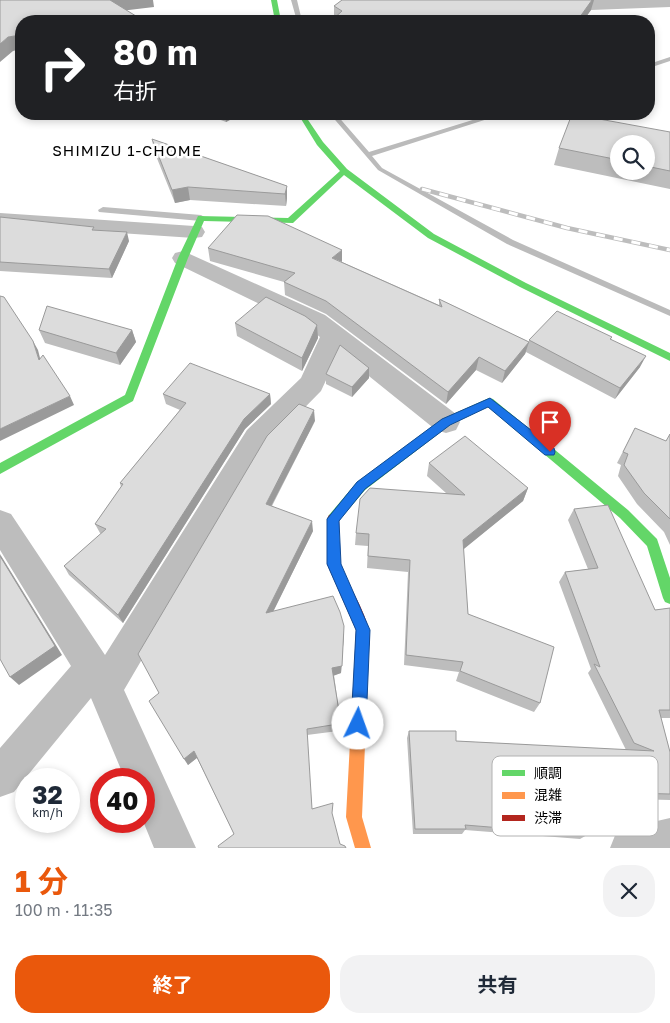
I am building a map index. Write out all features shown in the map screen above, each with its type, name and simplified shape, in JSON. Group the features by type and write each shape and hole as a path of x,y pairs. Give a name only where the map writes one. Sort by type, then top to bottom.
{"street":[{"path":"274,0 277,15"},
{"path":"305,120 320,143 344,171 431,236 523,286 670,357"},
{"path":"0,219 198,225 290,221 344,171"},
{"path":"0,469 129,398 183,258 198,225"},
{"path":"183,258 316,321 446,422"},
{"path":"0,778 99,678 257,438 312,384 334,334"},
{"path":"363,848 354,817 363,630 334,564 333,519 361,486 446,422 490,402 624,514 652,543 670,598"},
{"path":"0,523 99,678 174,848"},
{"path":"631,848 670,838"}],"lane":[{"path":"103,210 198,225"}],"building":[{"path":"0,0 110,0 134,15 15,15 15,36 8,37 0,44"},
{"path":"342,0 592,0 581,15 338,15 342,11 334,6"},
{"path":"570,120 605,120 670,132 670,171 655,168 655,135 610,135 610,158 559,148"},
{"path":"152,139 287,186 285,194 188,187 172,190"},
{"path":"237,215 268,216 342,250 332,258 442,307 439,299 529,342 505,371 479,357 448,392 326,301 284,282 295,273 208,248"},
{"path":"0,217 94,227 92,230 127,232 109,269 0,262"},
{"path":"0,296 4,297 33,341 39,360 43,355 70,396 0,429"},
{"path":"266,297 305,316 317,325 302,358 235,323"},
{"path":"47,306 132,330 116,353 39,330"},
{"path":"557,311 612,337 610,339 646,356 620,388 529,340"},
{"path":"340,345 369,368 352,387 326,374"},
{"path":"190,363 270,394 244,419 118,615 64,566 106,529 95,524 123,484 120,483 186,403 163,394"},
{"path":"299,404 314,410 266,504 312,521 266,613 333,596 340,612 344,626 342,666 332,668 339,711 338,724 307,729 312,809 333,803 332,813 340,844 346,848 219,848 218,846 234,834 194,751 184,759 149,701 159,693 138,654 267,436"},
{"path":"635,428 666,441 670,434 670,519 644,493 624,465 628,454 623,452"},
{"path":"465,436 528,488 463,540 468,614 554,647 540,703 460,671 463,662 406,655 410,560 368,556 369,534 356,533 360,499 370,488 465,495 429,463"},
{"path":"608,505 655,610 670,608 670,710 659,710 670,752 670,794 658,794 658,756 492,756 492,827 465,825 466,829 415,829 409,731 456,731 456,741 654,751 634,743 594,664 600,667 565,572 598,568 574,509"},
{"path":"0,556 55,646 10,677 0,659"}],"waterway":[{"path":"294,0 298,15"},
{"path":"655,64 670,59"},
{"path":"338,120 368,155"},
{"path":"368,155 479,120"},
{"path":"368,155 380,169 510,242 670,313"}],"railway":[{"path":"422,189 567,228 670,250"}],"traffic: fast":[{"path":"274,0 277,15"},
{"path":"305,120 320,143 344,171 431,236 523,285 670,357"},
{"path":"0,469 129,398 183,258 201,218 290,221 344,171"},
{"path":"333,519 361,486 446,422 489,402 624,514 652,543 670,598"}],"traffic: slow":[{"path":"362,649 354,817 363,848"}],"traffic: jam":[{"path":"333,519 334,564 363,630 362,649"}],"district":[{"name":"SHIMIZU 1-CHOME","path":"127,151"}],"route":[{"path":"358,724 363,630 334,564 333,519 361,486 446,422 490,402 550,452"}]}
